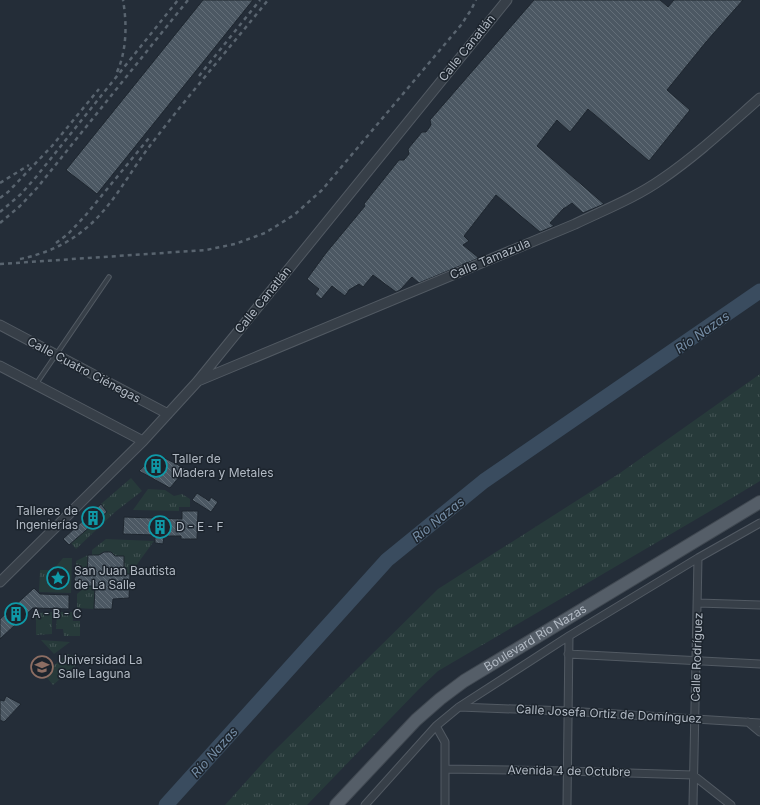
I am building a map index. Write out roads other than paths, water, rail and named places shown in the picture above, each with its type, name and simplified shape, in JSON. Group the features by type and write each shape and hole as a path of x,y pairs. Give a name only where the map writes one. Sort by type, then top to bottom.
{"main road":[{"name":"Boulevard Río Nazas","path":"336,805 416,720 440,698 464,681 760,502"}],"street":[{"name":"Calle Canatlán","path":"0,582 143,441 197,382 507,0"},
{"name":"Calle Tamazula","path":"197,382 575,224 624,201 661,180 697,153 760,98"},
{"name":"Calle Cuatro Ciénegas","path":"0,325 168,414"},
{"path":"0,366 143,441"},
{"name":"Boulevard Río Nazas","path":"365,805 436,726 459,706 569,636 698,558 760,523"},
{"name":"Calle Rodríguez","path":"693,805 698,558"},
{"path":"698,603 760,605"},
{"path":"567,805 566,771 569,636"},
{"path":"568,654 760,664"},
{"name":"Calle Josefa Ortiz de Domínguez","path":"459,706 760,723"},
{"path":"748,722 760,732"},
{"path":"436,726 445,742 445,805"},
{"name":"Avenida 4 de Octubre","path":"446,770 566,771 693,775"},
{"path":"693,775 731,805"}],"lane":[{"path":"35,385 109,277"}],"waterway":[{"name":"Río Nazas","path":"166,805 387,560 484,481 760,291"}],"railway":[{"path":"117,72 123,55 125,36 123,0"},
{"path":"0,212 21,194 36,177 178,0"},
{"path":"0,223 20,206 37,188 188,0"},
{"path":"199,76 260,0"},
{"path":"20,259 46,252 70,240 78,235 103,212 146,151 268,0"},
{"path":"0,264 206,250 235,244 265,233 294,215 322,190 461,25 476,0"},
{"path":"0,198 8,192 52,146 99,89"},
{"path":"56,243 68,234 85,216 149,138"},
{"path":"0,183 29,165"}],"place":[{"name":"Taller de Madera y Metales","path":"156,466"},
{"name":"Talleres de Ingenierías","path":"93,518"},
{"name":"D - E - F","path":"160,527"},
{"name":"San Juan Bautista de La Salle","path":"58,578"},
{"name":"A - B - C","path":"16,614"},
{"name":"Universidad La Salle Laguna","path":"42,667"}]}
